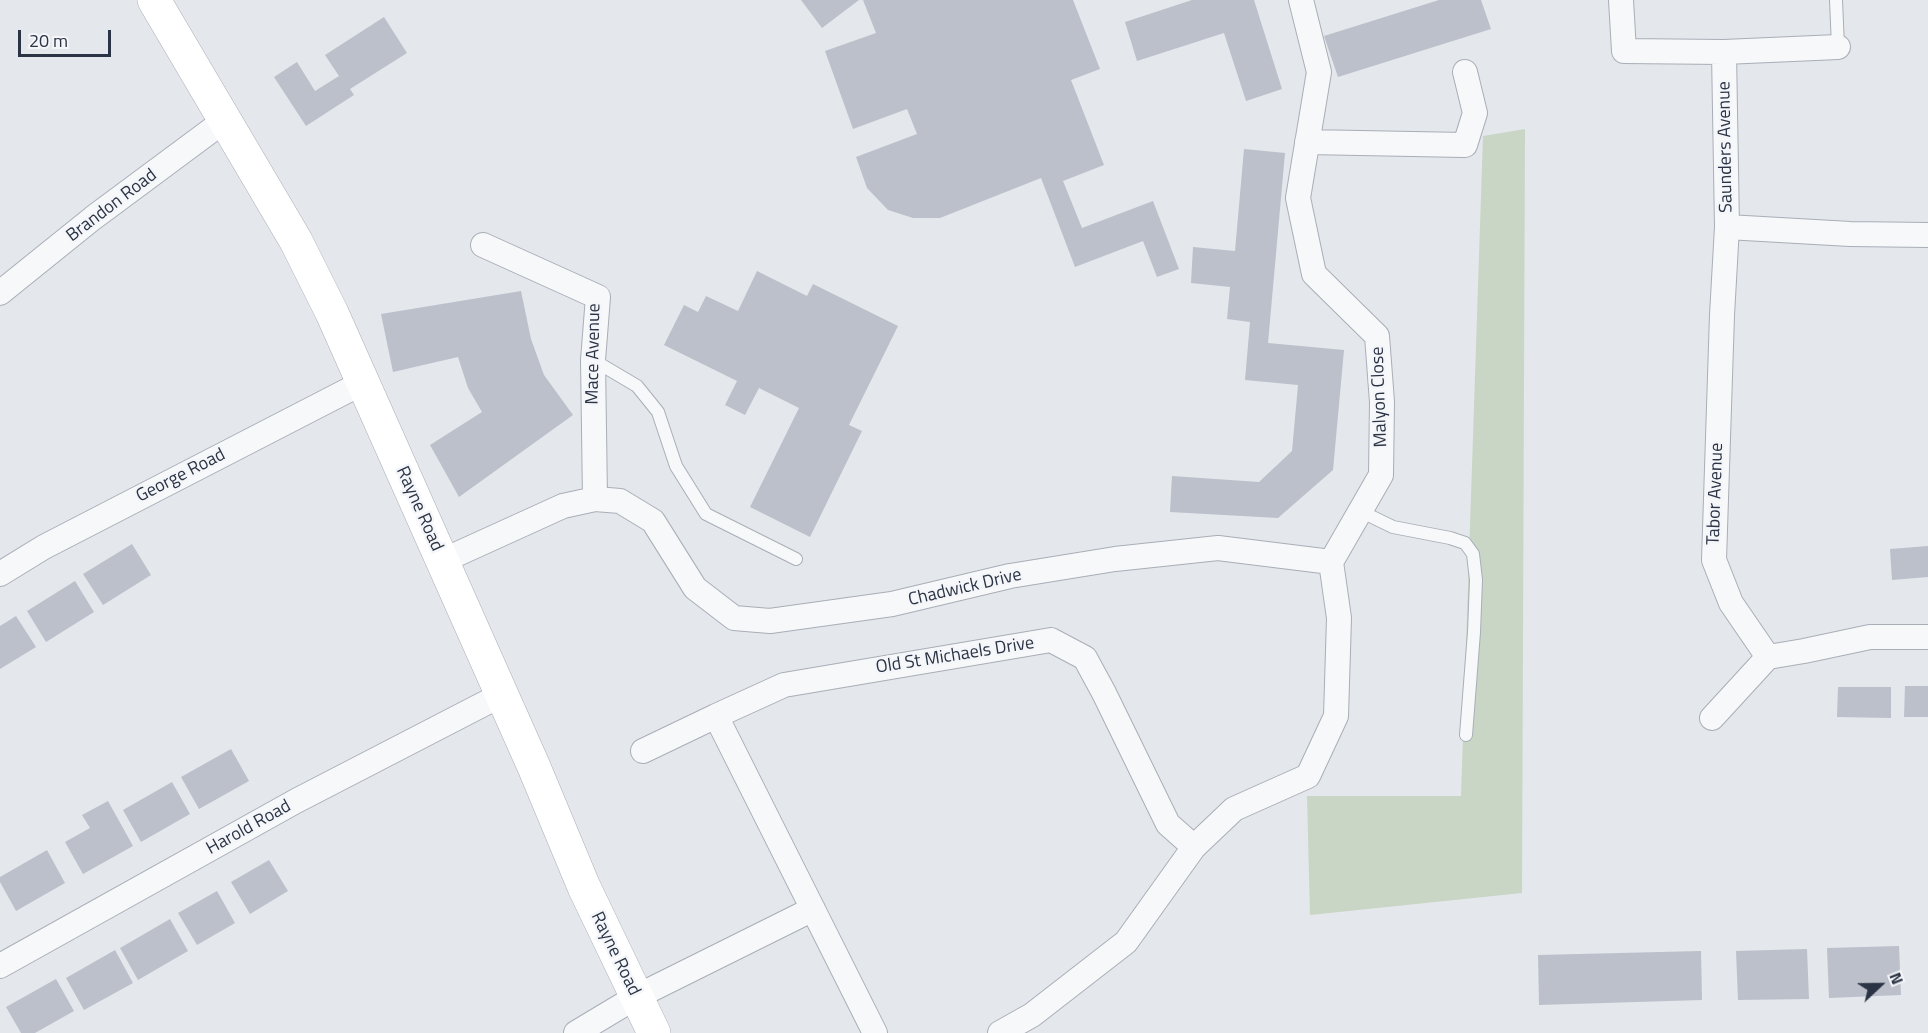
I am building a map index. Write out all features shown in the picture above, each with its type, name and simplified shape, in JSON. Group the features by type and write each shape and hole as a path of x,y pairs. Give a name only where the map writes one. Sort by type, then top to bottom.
{"main road":[{"name":"Rayne Road","path":"158,1 296,241 364,382 534,767 584,887 654,1033"}],"street":[{"name":"Malyon Close","path":"1301,0 1319,72 1298,198 1314,274 1377,336 1382,402 1381,475 1331,562"},
{"path":"1621,0 1624,51 1724,52 1838,47"},
{"name":"Saunders Avenue","path":"1724,52 1728,227 1850,234 1928,234"},
{"path":"1308,142 1465,145 1475,113 1465,72"},
{"name":"Brandon Road","path":"0,293 93,218 225,120"},
{"name":"Tabor Avenue","path":"1728,227 1722,315 1714,560 1731,603 1768,657"},
{"name":"Mace Avenue","path":"483,244 598,297 593,360 595,499"},
{"name":"George Road","path":"0,574 44,547 364,382"},
{"name":"Chadwick Drive","path":"442,561 562,506 595,499 620,501 654,521 695,588 734,618 770,621 892,604 1010,576 1115,559 1218,548 1331,562"},
{"path":"1000,1033 1032,1015 1126,942 1194,847 1234,810 1308,776 1336,716 1339,618 1331,562"},
{"path":"1712,718 1768,657 1870,637 1928,637"},
{"name":"Old St Michaels Drive","path":"643,752 784,685 1051,640 1084,658 1104,693 1168,824 1194,847"},
{"name":"Harold Road","path":"0,966 296,801 501,695"},
{"path":"716,716 875,1033"},
{"path":"576,1033 636,997 813,909"}],"lane":[{"path":"1836,0 1838,47"},
{"path":"593,360 637,386 658,412 676,466 706,514 796,559"},
{"path":"1360,511 1394,527 1465,543 1473,554 1476,580 1474,632 1466,735"}],"green space":[{"path":"1525,129 1522,893 1310,915 1307,796 1461,796 1483,136"}],"building":[{"path":"801,0 859,0 822,28"},
{"path":"863,0 1073,0 1100,69 1071,80 1104,165 1063,181 1082,228 1153,201 1179,269 1157,277 1143,241 1075,267 1041,178 940,218 913,218 888,210 867,188 856,157 917,134 907,109 853,129 825,51 876,33"},
{"path":"1192,0 1254,0 1282,89 1246,101 1224,33 1137,61 1125,22"},
{"path":"1439,0 1481,0 1491,29 1338,77 1324,36"},
{"path":"384,17 407,53 350,89 354,95 306,126 274,77 297,62 315,91 339,76 325,55"},
{"path":"1244,149 1285,153 1268,343 1344,350 1333,470 1278,518 1170,512 1172,476 1259,482 1292,451 1298,385 1245,380 1250,322 1227,319 1230,287 1191,283 1193,247 1235,251"},
{"path":"757,271 807,296 813,284 898,326 849,425 862,431 810,537 750,507 799,408 759,388 745,415 725,405 737,381 664,345 684,305 698,312 706,296 738,311"},
{"path":"521,291 531,339 544,375 573,415 459,497 430,445 482,412 468,388 458,357 393,372 381,314"},
{"path":"132,544 151,575 103,605 83,574"},
{"path":"1928,546 1928,577 1892,580 1890,549"},
{"path":"75,581 94,612 46,642 27,611"},
{"path":"16,616 36,647 0,669 0,626"},
{"path":"1905,686 1928,686 1928,717 1904,717"},
{"path":"1838,687 1891,687 1891,718 1837,717"},
{"path":"231,749 249,781 199,809 181,777"},
{"path":"172,782 190,814 141,842 123,810"},
{"path":"108,801 133,846 83,874 65,842 90,828 82,815"},
{"path":"47,850 65,883 16,911 0,882 0,877"},
{"path":"269,860 288,891 250,914 231,882"},
{"path":"217,891 235,923 197,945 178,913"},
{"path":"170,919 188,951 138,980 120,948"},
{"path":"1899,946 1901,995 1829,998 1827,948"},
{"path":"1807,949 1809,999 1738,1000 1736,951"},
{"path":"115,950 133,983 84,1010 66,978"},
{"path":"1701,951 1702,1000 1539,1005 1538,955"},
{"path":"56,979 74,1011 35,1033 21,1033 6,1007"}]}
